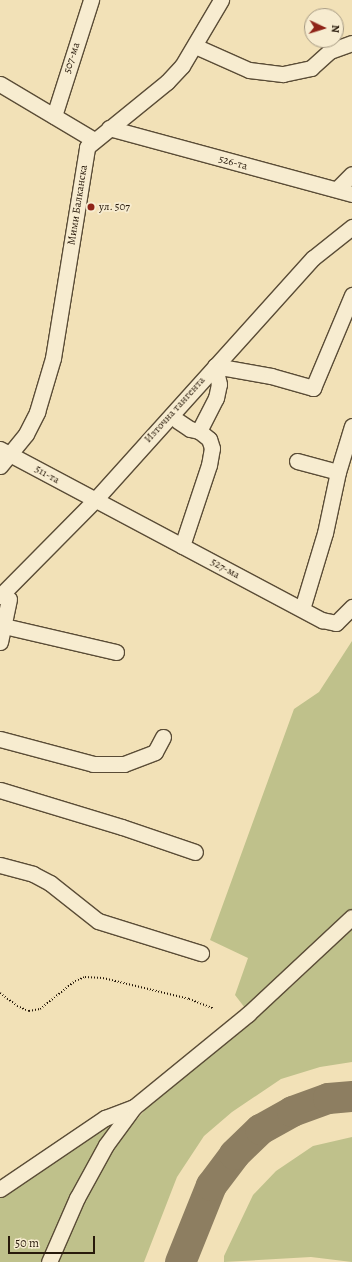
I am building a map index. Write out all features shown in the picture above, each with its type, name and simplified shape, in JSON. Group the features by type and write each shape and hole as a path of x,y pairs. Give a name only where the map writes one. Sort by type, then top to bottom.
{"street":[{"name":"507-ма","path":"54,116 91,0"},
{"name":"Мими Балканска","path":"0,466 5,451 37,412 53,358 87,147 168,82 182,66 195,46 221,0"},
{"path":"195,46 249,70 283,74 311,68 330,51 352,43"},
{"path":"0,84 94,140"},
{"name":"526-та","path":"109,128 276,175 337,189 352,194"},
{"path":"337,189 352,174"},
{"name":"Източна тангента","path":"5,598 314,258 352,227"},
{"path":"199,431 216,398 219,384 215,366 271,376 313,388 352,295"},
{"path":"178,421 190,429 199,431 209,439 212,448 209,465 182,546"},
{"path":"302,609 325,533 338,472 352,426"},
{"name":"511-та","path":"5,451 94,501"},
{"path":"297,461 338,472"},
{"name":"527-ма","path":"94,501 322,620 336,623 352,607"},
{"path":"0,642 4,626 5,598"},
{"path":"4,626 116,652"},
{"path":"0,739 69,759 94,764 124,764 142,759 155,752 163,737"},
{"path":"0,790 122,827 195,852"},
{"path":"0,865 33,874 50,883 98,920 201,953"},
{"path":"49,1262 76,1198 106,1145 134,1107 248,1014 352,917"},
{"path":"0,1189 105,1118 134,1107"}],"path":[{"path":"0,993 17,1006 29,1011 40,1009 75,981 85,977 103,978 175,995 213,1008"}],"green space":[{"path":"352,641 352,911 245,1008 235,995 248,958 210,940 294,709 319,692"},
{"path":"352,929 352,1062 320,1067 281,1079 232,1112 204,1136 177,1177 144,1262 57,1262 81,1205 103,1165 128,1129 166,1087 292,986"},
{"path":"116,1121 43,1262 0,1262 0,1194 105,1122"},
{"path":"352,1137 352,1262 311,1257 224,1262 224,1256 253,1195 276,1171 313,1146"}],"taxiway":[{"path":"180,1262 211,1185 234,1154 260,1129 292,1111 328,1098 352,1096"}],"place":[{"name":"ул. 507","path":"91,207"}]}
